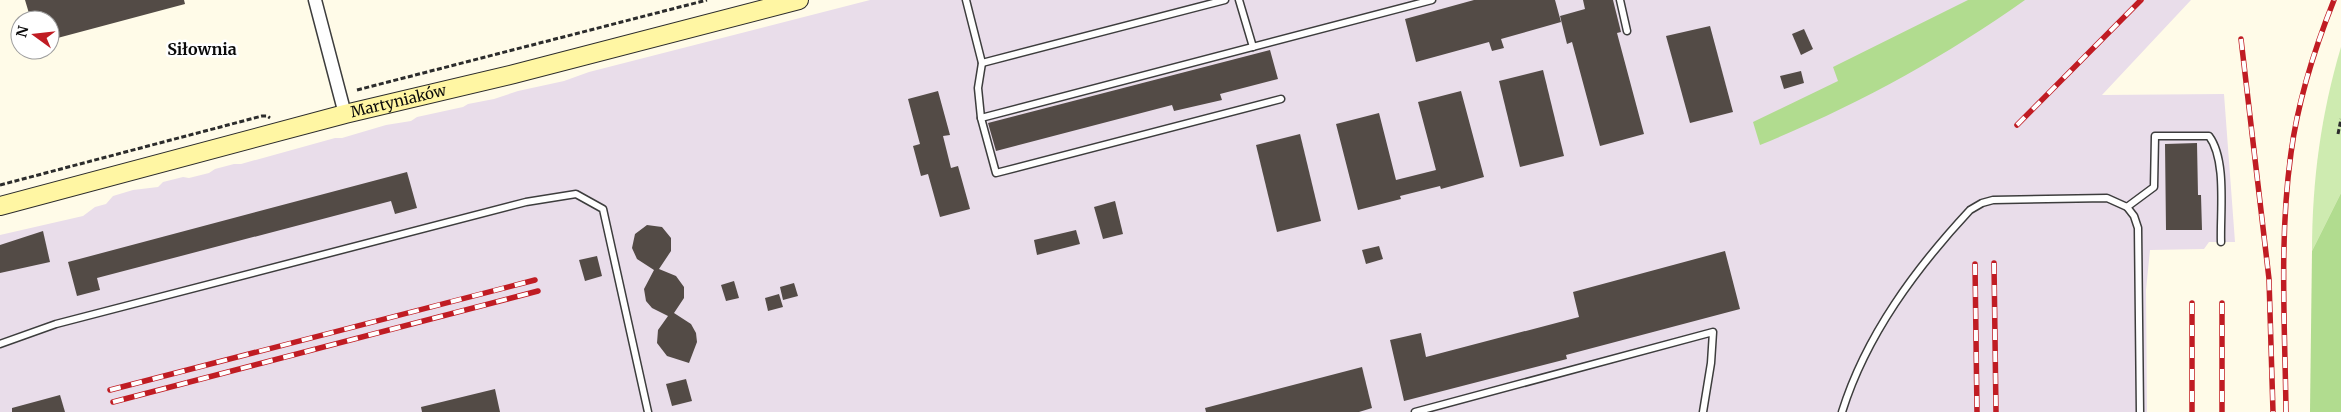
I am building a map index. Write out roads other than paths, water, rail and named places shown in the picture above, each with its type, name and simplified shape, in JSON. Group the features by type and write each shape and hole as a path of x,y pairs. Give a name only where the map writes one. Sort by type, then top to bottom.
{"main road":[{"name":"Martyniaków","path":"0,206 345,114 514,74 798,0"}],"street":[{"path":"315,0 345,114"}],"lane":[{"path":"966,0 982,63 978,88 981,118 996,173 1281,99"},
{"path":"982,63 1225,0"},
{"path":"1239,0 1252,47"},
{"path":"981,118 1432,0"},
{"path":"1620,0 1627,32"},
{"path":"2127,207 2154,187 2155,136 2209,136 2216,145 2220,163 2221,242"},
{"path":"0,344 76,319 526,202 576,194 603,209 648,412"},
{"path":"1842,412 1859,370 1893,307 1933,253 1970,210 1982,203 1993,200 2107,198 2127,207 2134,216 2138,228 2140,412"},
{"path":"1415,412 1713,332 1711,363 1703,412"}],"railway":[{"path":"2017,125 2141,0"},
{"path":"2286,412 2284,250 2287,185 2298,114 2308,75 2334,0"},
{"path":"2241,39 2269,279 2273,412"},
{"path":"1994,263 1996,412"},
{"path":"1975,264 1977,412"},
{"path":"110,390 535,280"},
{"path":"113,402 538,291"},
{"path":"2192,303 2192,412"},
{"path":"2222,303 2222,412"}],"district":[{"name":"Siłownia","path":"202,49"}]}
